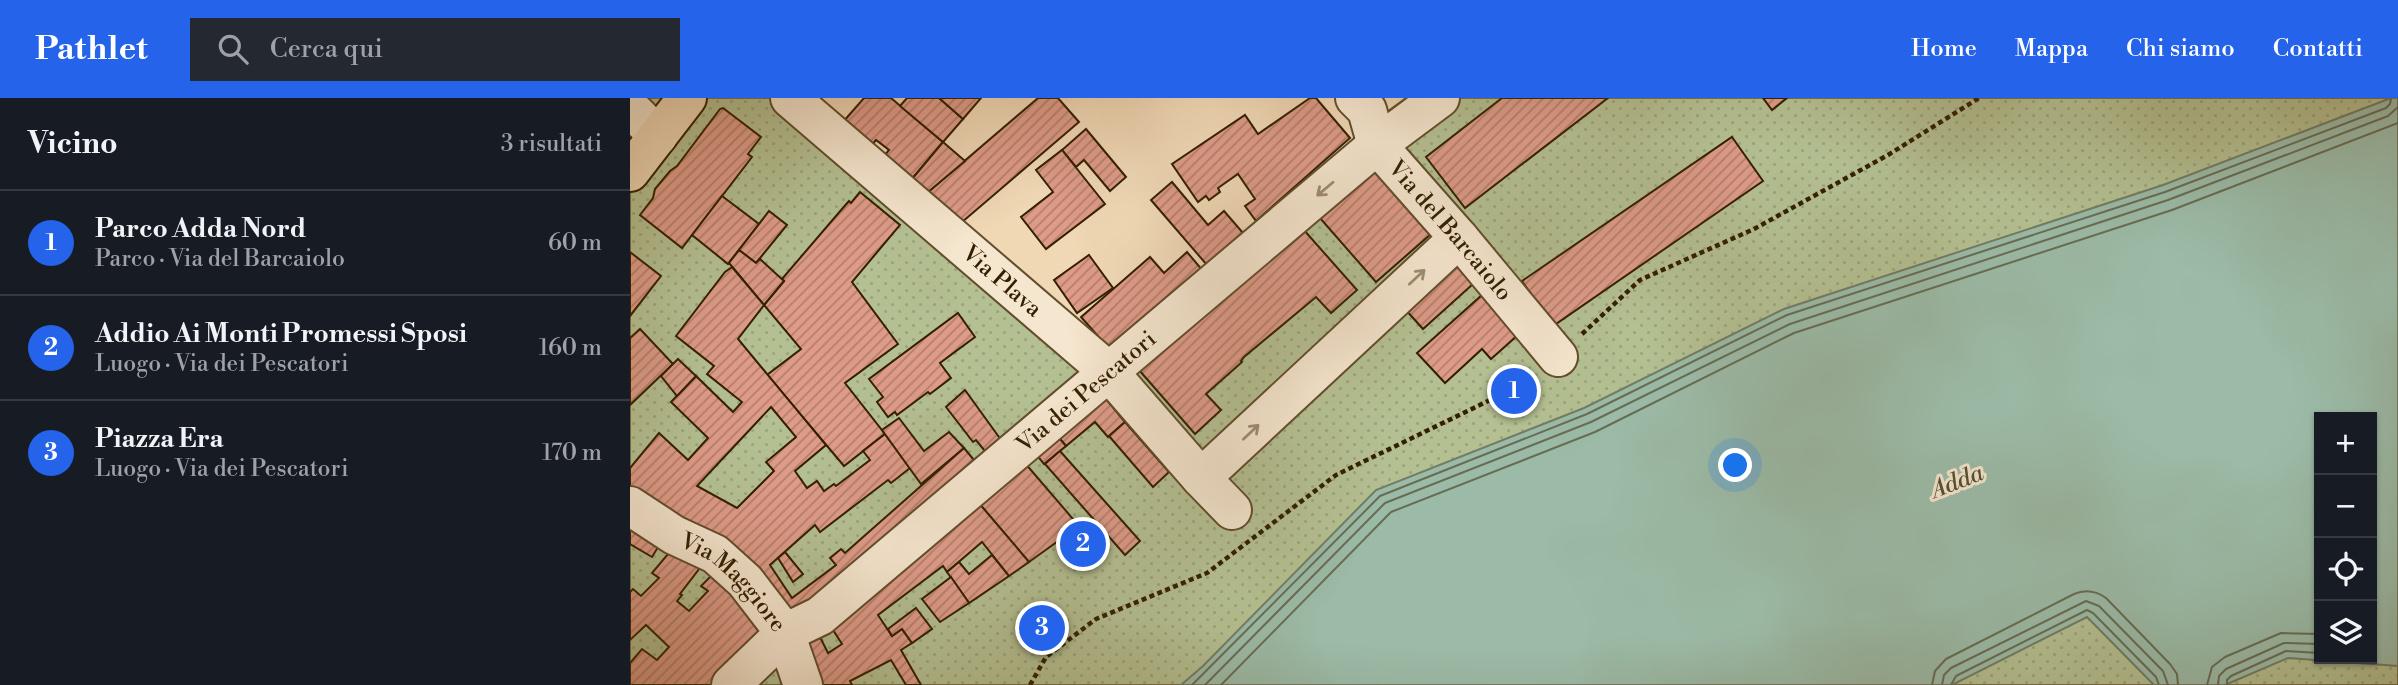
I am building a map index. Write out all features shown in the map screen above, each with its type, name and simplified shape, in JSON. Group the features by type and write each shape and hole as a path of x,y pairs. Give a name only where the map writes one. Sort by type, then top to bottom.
{"main road":[{"path":"630,172 687,98"}],"street":[{"name":"Via Plava","path":"790,98 1108,371 1232,510"},
{"name":"Via del Barcaiolo","path":"1354,98 1367,110 1377,145 1558,357"},
{"name":"Via dei Pescatori","path":"731,685 785,633 820,616 1377,145 1440,98"},
{"path":"630,108 658,136"},
{"path":"1201,478 1459,238"},
{"name":"Via Maggiore","path":"630,506 674,535 715,554 745,581 785,633 803,685"}],"path":[{"path":"1030,685 1046,657 1096,619 1207,573 1336,475 1523,384 1558,357 1640,280 1754,229 1888,155 1979,98"}],"shaded area":[{"path":"630,98 779,98 1108,364 1369,125 1406,98 2398,98 2398,685 630,685"}],"water":[{"name":"Adda","path":"2391,98 2398,98 2398,666 2370,664 2377,664 2377,412 2314,412 2314,660 2288,658 2225,685 2154,685 2087,617 1952,685 1181,685 1203,666 1376,490 1584,408 1784,309 2163,185"}],"building":[{"path":"864,98 891,98 943,142 912,179 884,156 889,150 876,140 871,146 843,122"},
{"path":"907,98 939,98 963,119 943,142 900,106"},
{"path":"939,98 981,98 963,119"},
{"path":"1038,98 1058,98 1079,122 961,223 927,193"},
{"path":"1310,98 1316,98 1350,138 1256,221 1245,206 1255,199 1238,174 1218,188 1220,192 1209,200 1206,196 1198,202 1172,164 1245,115 1258,134"},
{"path":"1502,98 1608,98 1465,208 1426,157"},
{"path":"1763,98 1787,98 1772,110"},
{"path":"723,108 761,137 748,154 752,157 682,248 640,215 653,198 655,189"},
{"path":"1086,129 1126,177 1110,191 1084,160 1076,167 1062,150"},
{"path":"1732,137 1763,181 1553,326 1522,281"},
{"path":"943,142 965,161 927,193 912,179"},
{"path":"1062,150 1105,204 1046,249 1021,217 1053,192 1036,170"},
{"path":"1375,170 1431,234 1376,282 1320,218"},
{"path":"1172,182 1208,225 1224,211 1243,233 1207,265 1151,200"},
{"path":"860,192 900,225 852,282 898,344 845,383 885,434 844,466 767,375 801,349 764,305 784,281 782,279 849,201 851,203"},
{"path":"722,196 759,224 728,264 692,235"},
{"path":"769,211 787,225 756,263 739,250"},
{"path":"1303,229 1357,290 1331,313 1316,297 1244,357 1242,362 1206,394 1221,410 1195,434 1139,370"},
{"path":"739,250 756,263 760,259 784,281 764,305 729,263"},
{"path":"630,252 661,276 630,316"},
{"path":"1187,252 1203,271 1112,352 1081,317 1150,257 1164,273"},
{"path":"1089,255 1113,288 1077,313 1054,280"},
{"path":"1455,264 1473,284 1423,329 1405,309"},
{"path":"732,267 764,305 738,339 826,445 795,471 807,488 817,481 824,491 834,484 836,486 870,460 863,451 885,434 910,468 891,483 888,480 820,532 815,525 770,565 792,598 836,565 830,558 841,549 845,553 964,448 979,466 787,625 630,501 630,468 659,433 688,460 708,438 671,402 696,376 733,412 742,402 707,374 714,366 676,336 725,272","holes":["771,407 796,437 766,462 774,471 737,508 697,486"]},
{"path":"1482,295 1518,335 1491,359 1482,349 1445,383 1417,353"},
{"path":"958,313 975,337 940,363 951,378 897,415 895,412 888,417 877,402 883,397 869,379"},
{"path":"640,329 673,364 630,405 630,338"},
{"path":"678,359 696,376 677,396 661,376"},
{"path":"965,390 1004,444 989,456 976,440 973,442 946,407"},
{"path":"1102,394 1125,422 1108,437 1095,422 1066,446 1050,427"},
{"path":"899,418 924,451 949,432 964,448 921,484 882,430"},
{"path":"1125,422 1169,472 1153,487 1109,436"},
{"path":"1050,427 1066,446 1044,464 1029,445"},
{"path":"1060,451 1140,541 1125,555 1045,464"},
{"path":"1018,455 1079,526 1029,562 972,495"},
{"path":"972,495 1029,562 1009,576 982,542 947,572 943,566 878,615 892,636 902,629 912,643 901,650 921,685 906,685 891,660 850,681 852,685 822,685 800,639 815,627 828,653 842,644 826,619"},
{"path":"630,515 666,534 652,557 630,544"},
{"path":"678,542 706,560 677,601 689,611 708,591 701,586 719,568 772,629 728,685 630,685 630,663 642,649 657,660 669,647 646,625 630,640 630,592 633,589 641,596 659,578 652,573"},
{"path":"785,552 803,574 793,582 778,558"},
{"path":"992,555 1009,576 969,603 947,572 959,562 969,574"},
{"path":"951,577 969,603 940,622 922,599"},
{"path":"916,608 932,629 912,643 902,629 892,636 888,629"}],"place":[{"name":"Parco Adda Nord","path":"1514,391"},
{"name":"Addio Ai Monti Promessi Sposi","path":"1083,544"},
{"name":"Piazza Era","path":"1042,628"}]}
